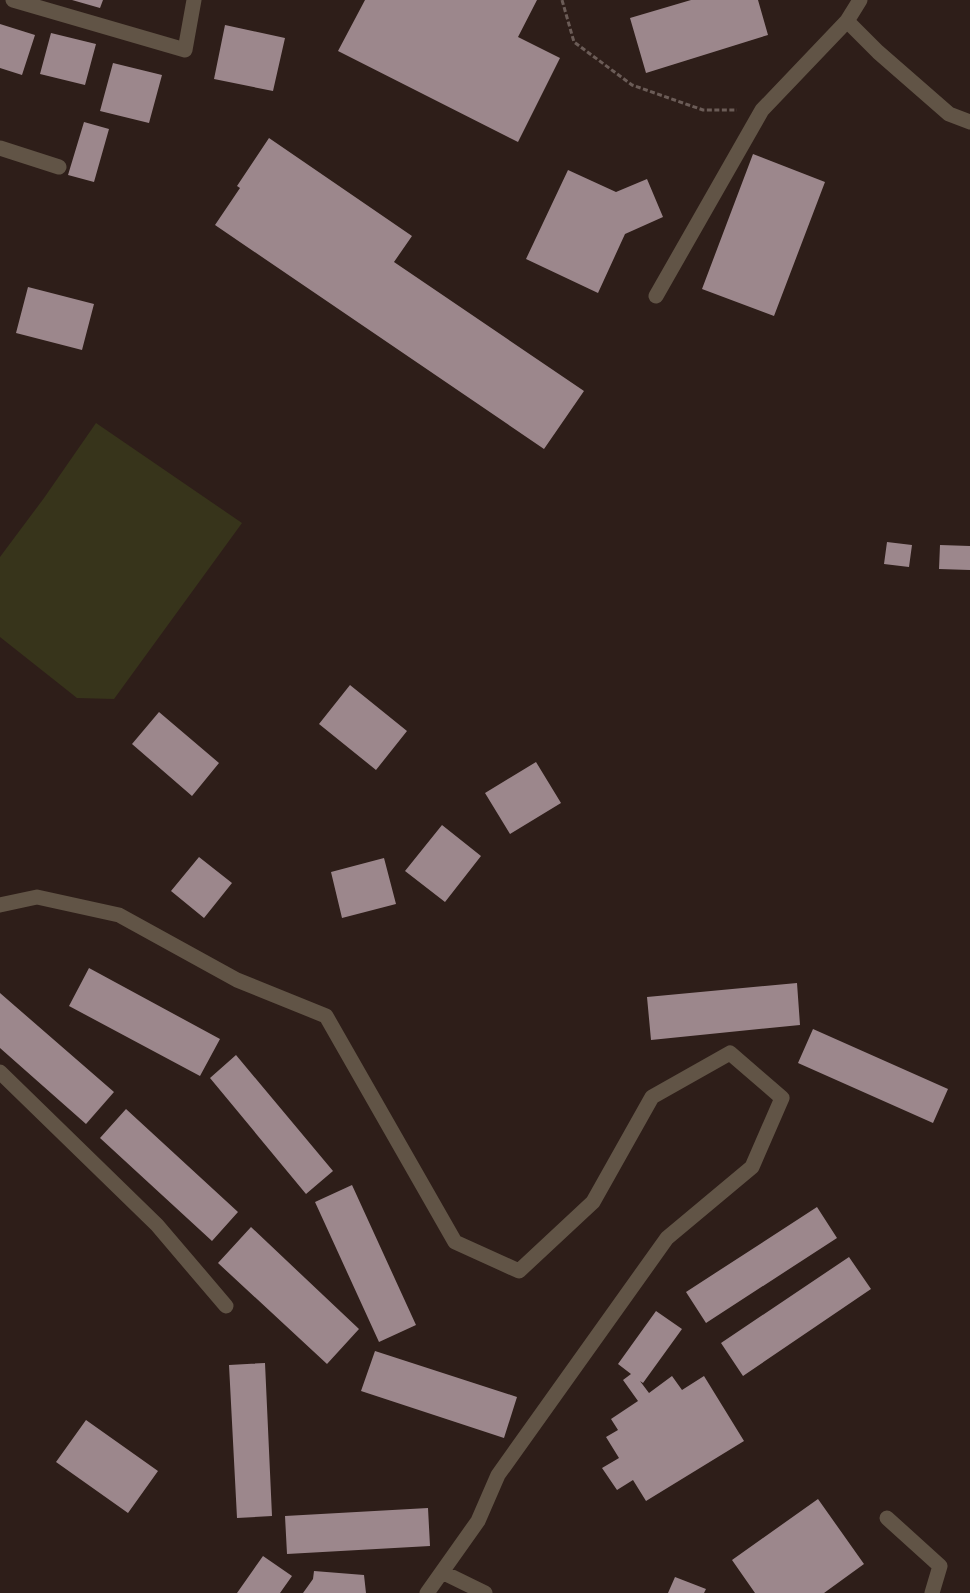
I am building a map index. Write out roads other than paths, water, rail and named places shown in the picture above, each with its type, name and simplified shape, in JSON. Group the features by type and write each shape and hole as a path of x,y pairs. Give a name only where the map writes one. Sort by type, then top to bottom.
{"street":[{"path":"13,0 185,50 194,0"},
{"path":"656,296 762,110 847,20 860,0"},
{"path":"847,20 878,52 949,114 970,122"},
{"path":"0,148 59,167"},
{"path":"0,905 37,897 119,915 237,980 326,1016 455,1242 519,1271 593,1202 652,1097 730,1053 782,1098 752,1167 667,1238 498,1475 478,1521 427,1593"},
{"path":"0,1072 157,1225 226,1306"},
{"path":"887,1518 940,1566 932,1593"},
{"path":"442,1572 485,1593"}]}
